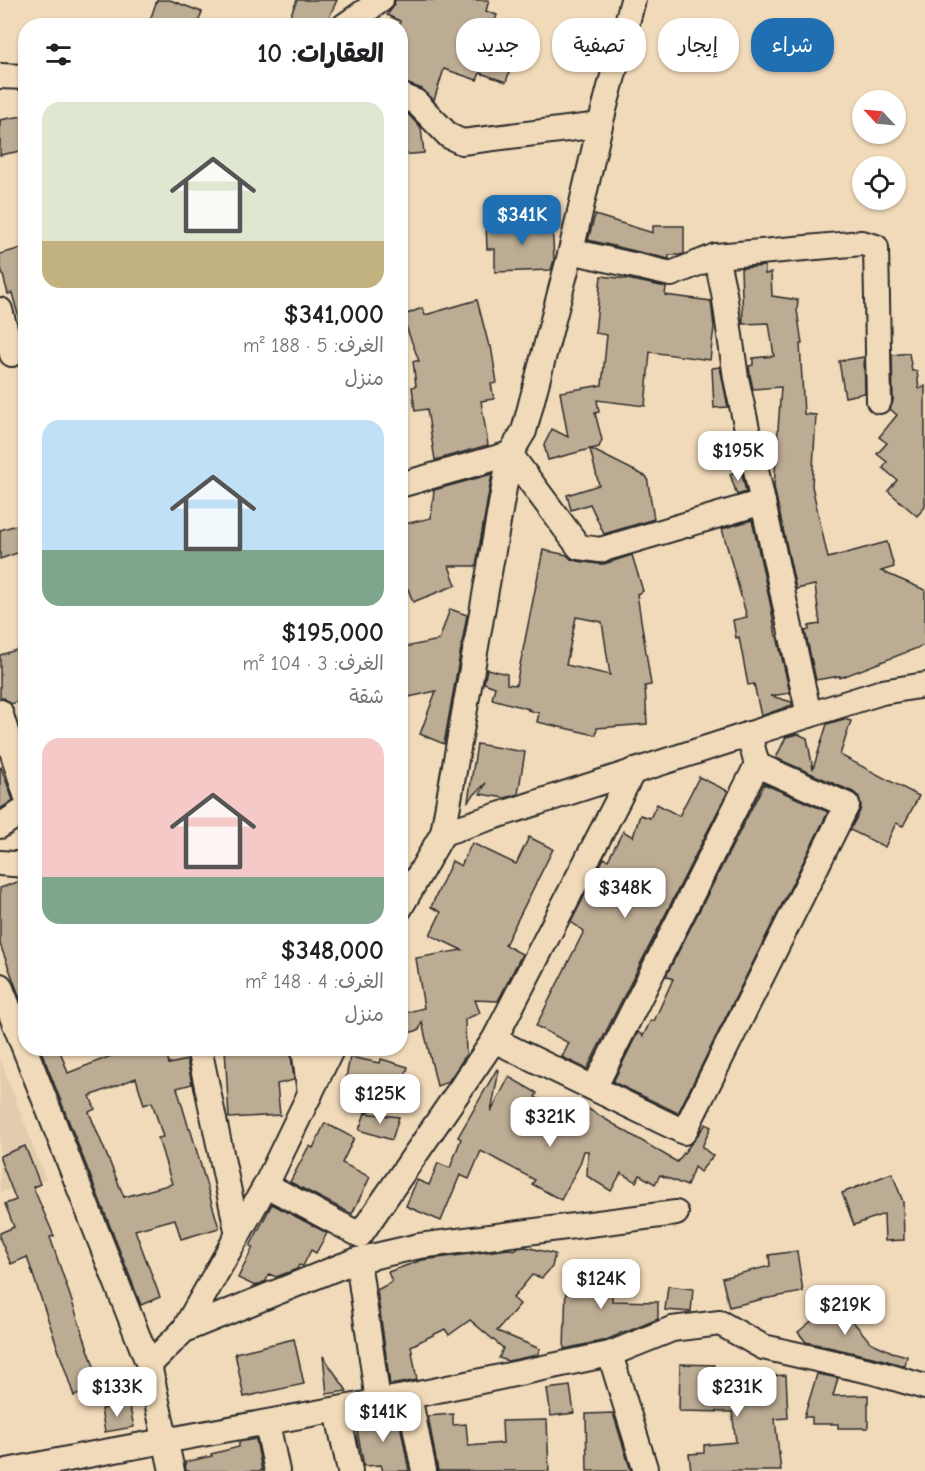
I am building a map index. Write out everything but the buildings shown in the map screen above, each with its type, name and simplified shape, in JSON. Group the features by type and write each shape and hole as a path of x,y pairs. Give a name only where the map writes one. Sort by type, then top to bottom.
{"street":[{"path":"355,18 381,0"},
{"path":"408,894 443,833 510,453 524,431 633,0"},
{"path":"0,76 18,77"},
{"path":"408,98 416,102 449,136 462,142 600,125"},
{"path":"571,251 671,274 716,256 862,243 876,247 879,401"},
{"path":"716,256 724,293 736,378 809,715"},
{"path":"0,309 12,354"},
{"path":"408,483 510,453"},
{"path":"510,453 579,547 600,549 763,502"},
{"path":"443,833 882,692 925,685"},
{"path":"0,712 18,769"},
{"path":"594,1088 757,765 749,734"},
{"path":"494,1040 684,1132 847,805 757,765"},
{"path":"266,1185 360,1235 494,1040 633,771"},
{"path":"0,826 18,814"},
{"path":"0,863 18,864"},
{"path":"0,986 18,1032"},
{"path":"27,1056 148,1365 172,1471"},
{"path":"201,1056 238,1235"},
{"path":"305,1056 310,1094"},
{"path":"148,1365 184,1330 266,1185 328,1056"},
{"path":"184,1330 358,1260 419,1246 676,1213"},
{"path":"358,1260 378,1401"},
{"path":"8,1471 90,1463 165,1441 409,1396 610,1354 672,1329 720,1323 763,1347 874,1372 925,1388"},
{"path":"610,1354 645,1468"},
{"path":"409,1396 424,1471"},
{"path":"337,1410 350,1471"},
{"path":"267,1423 277,1471"}],"shaded area":[{"path":"0,1058 46,1180 0,1192"}]}
